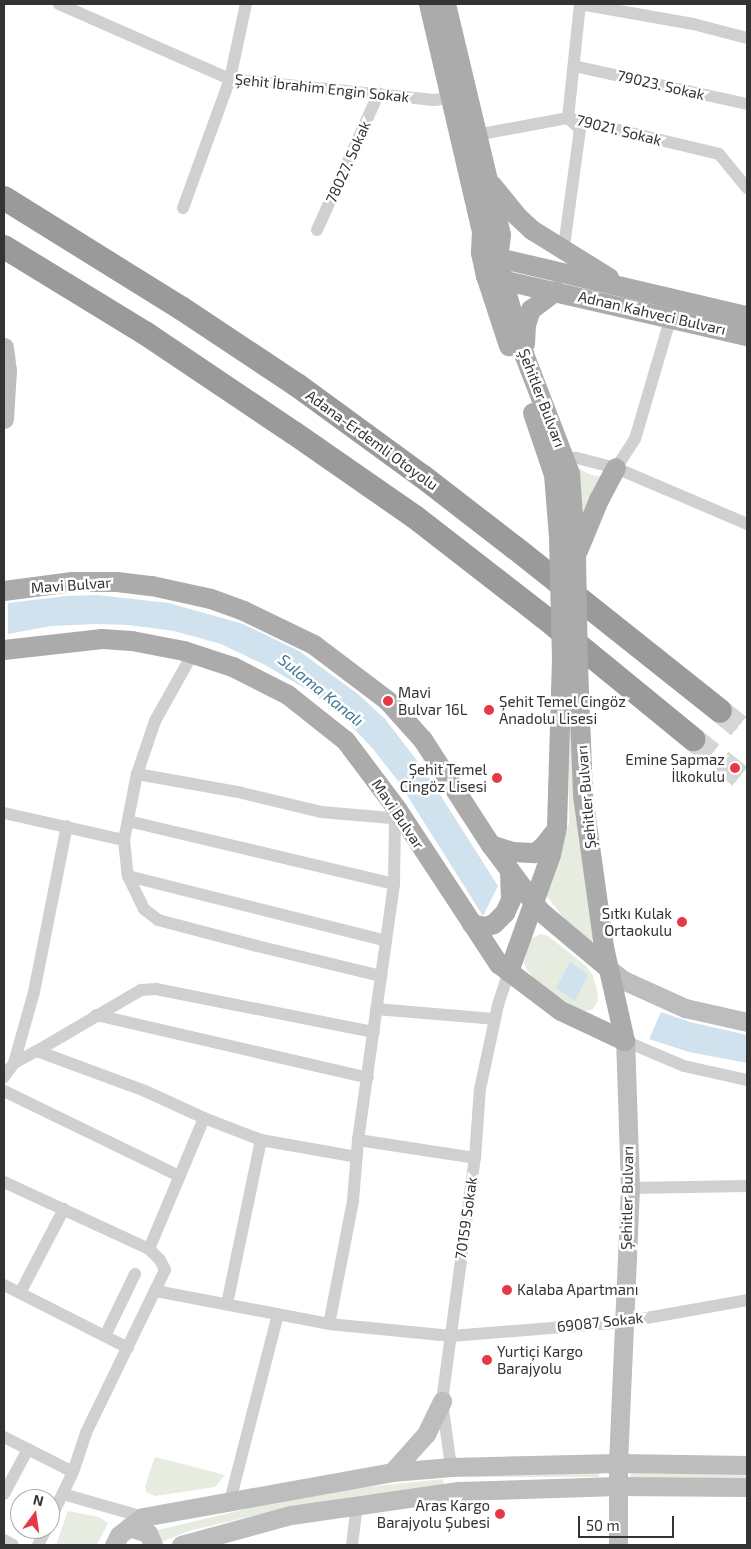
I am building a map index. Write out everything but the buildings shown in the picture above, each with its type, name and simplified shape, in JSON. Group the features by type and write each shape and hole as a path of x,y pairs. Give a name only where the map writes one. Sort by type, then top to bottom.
{"highway":[{"name":"Adana-Erdemli Otoyolu","path":"4,198 181,308 297,386 507,541 720,711"},
{"path":"4,247 145,333 294,433 414,517 544,617 693,739"}],"main road":[{"name":"Şehitler Bulvarı","path":"429,4 494,278 554,475 558,537 583,795 604,947 625,1042 630,1188 618,1463 618,1545"},
{"name":"Şehitler Bulvarı","path":"446,4 501,235 489,256"},
{"path":"486,178 517,216 532,230 561,246 620,286"},
{"name":"Adnan Kahveci Bulvarı","path":"489,256 747,316"},
{"name":"Şehitler Bulvarı","path":"494,278 570,474 576,555 570,663 557,827 551,855 509,972"},
{"path":"494,278 556,291"},
{"name":"Adnan Kahveci Bulvarı","path":"556,291 747,336"},
{"path":"524,354 526,325 531,310 556,291"},
{"path":"4,347 7,370 4,420"},
{"path":"576,555 599,500 616,468"},
{"name":"Mavi Bulvar","path":"4,592 72,582 117,582 152,586 211,599 281,628 314,645 388,701 423,740 491,845 540,911 623,980 685,1008 747,1022"},
{"name":"Mavi Bulvar","path":"4,650 102,639 132,642 192,653 233,667 288,695 346,741 499,964 560,1011 625,1042"},
{"path":"491,845 513,852 535,853 543,848 557,827"},
{"path":"472,924 485,927 494,924 505,913 511,900 510,871"},
{"path":"392,1472 426,1434 442,1401"},
{"path":"114,1545 119,1535 136,1522 230,1501 392,1472 451,1467 618,1463 747,1465"},
{"path":"451,1467 458,1491"},
{"path":"181,1545 291,1515 458,1491 618,1486 747,1487"},
{"path":"136,1522 148,1533 153,1545"}],"street":[{"name":"Şehit İbrahim Engin Sokak","path":"59,4 87,9 230,79 434,100 451,98"},
{"path":"183,208 230,79 246,4"},
{"path":"561,246 565,239 580,129 568,118 580,4 693,24 747,38"},
{"name":"79023. Sokak","path":"574,66 747,104"},
{"name":"78027. Sokak","path":"317,230 379,94"},
{"name":"79021. Sokak","path":"476,135 568,118 719,154 747,188"},
{"path":"616,468 635,439 671,317"},
{"path":"564,457 577,458 616,468 747,524"},
{"path":"192,653 155,721 137,774 124,840 128,876 144,910 158,920 381,976"},
{"path":"137,774 238,792 321,812 399,819 394,884 358,1140 353,1201 329,1324"},
{"path":"4,813 124,840"},
{"path":"128,820 394,884"},
{"path":"4,1077 14,1063 34,992 67,826"},
{"path":"128,876 386,941"},
{"name":"70159 Sokak","path":"451,1467 442,1401 475,1158 480,1089 494,1019 509,972"},
{"path":"14,1063 141,990 156,989 374,1032"},
{"path":"376,1009 494,1019"},
{"path":"96,1015 368,1078"},
{"name":"Mavi Bulvar","path":"625,1042 684,1066 747,1080"},
{"path":"37,1051 145,1091 204,1118 261,1140 356,1157"},
{"path":"4,1091 179,1176"},
{"path":"149,1249 204,1118"},
{"path":"227,1304 261,1140"},
{"path":"358,1140 475,1158"},
{"path":"4,1182 149,1249 160,1260 165,1270 86,1434 73,1472 60,1500"},
{"path":"630,1188 747,1186"},
{"path":"20,1293 64,1209"},
{"path":"104,1336 135,1274"},
{"path":"4,1285 128,1348"},
{"name":"69087 Sokak","path":"156,1290 329,1324 451,1336 624,1322 747,1300"},
{"path":"230,1501 278,1314"},
{"path":"4,1437 73,1472"},
{"path":"4,1494 28,1450"},
{"path":"63,1494 136,1522"},
{"path":"352,1545 358,1505"},
{"path":"4,1540 13,1545"}],"shaded area":[{"path":"579,469 591,475 606,477 584,524"},
{"path":"567,659 594,940 590,942 579,937 544,893 569,824"},
{"path":"541,934 548,936 586,966 592,974 597,989 598,1001 593,1009 586,1011 576,1008 538,984 527,970 524,962 530,939"},
{"path":"155,1457 225,1475 215,1487 155,1496 146,1492 145,1486"},
{"path":"471,1471 599,1471 599,1477 471,1477"},
{"path":"631,1473 747,1475 747,1479 631,1478"},
{"path":"443,1479 444,1485 358,1496 281,1509 189,1531 159,1543 158,1530 280,1501 357,1488"},
{"path":"68,1511 99,1517 108,1523 97,1545 56,1545 58,1539 60,1539"}],"water":[{"name":"Sulama Kanalı","path":"97,595 169,603 243,624 299,651 358,694 385,719 425,771 498,886 483,916 398,781 373,749 341,715 306,689 265,665 221,644 174,631 129,625 95,624 51,626 8,634 8,603 66,596"},
{"path":"570,962 588,975 575,1001 556,988"},
{"path":"661,1012 690,1022 747,1035 747,1063 689,1052 649,1039"}],"tunnel":[{"path":"720,711 747,733"},
{"path":"693,739 747,782"}],"place":[{"name":"Mavi Bulvar 16L","path":"388,701"},
{"name":"Şehit Temel Cingöz Anadolu Lisesi","path":"489,710"},
{"name":"Emine Sapmaz İlkokulu","path":"735,768"},
{"name":"Şehit Temel Cingöz Lisesi","path":"497,778"},
{"name":"Sıtkı Kulak Ortaokulu","path":"682,922"},
{"name":"Kalaba Apartmanı","path":"507,1290"},
{"name":"Yurtiçi Kargo Barajyolu","path":"487,1360"},
{"name":"Aras Kargo Barajyolu Şubesi","path":"500,1514"}]}
